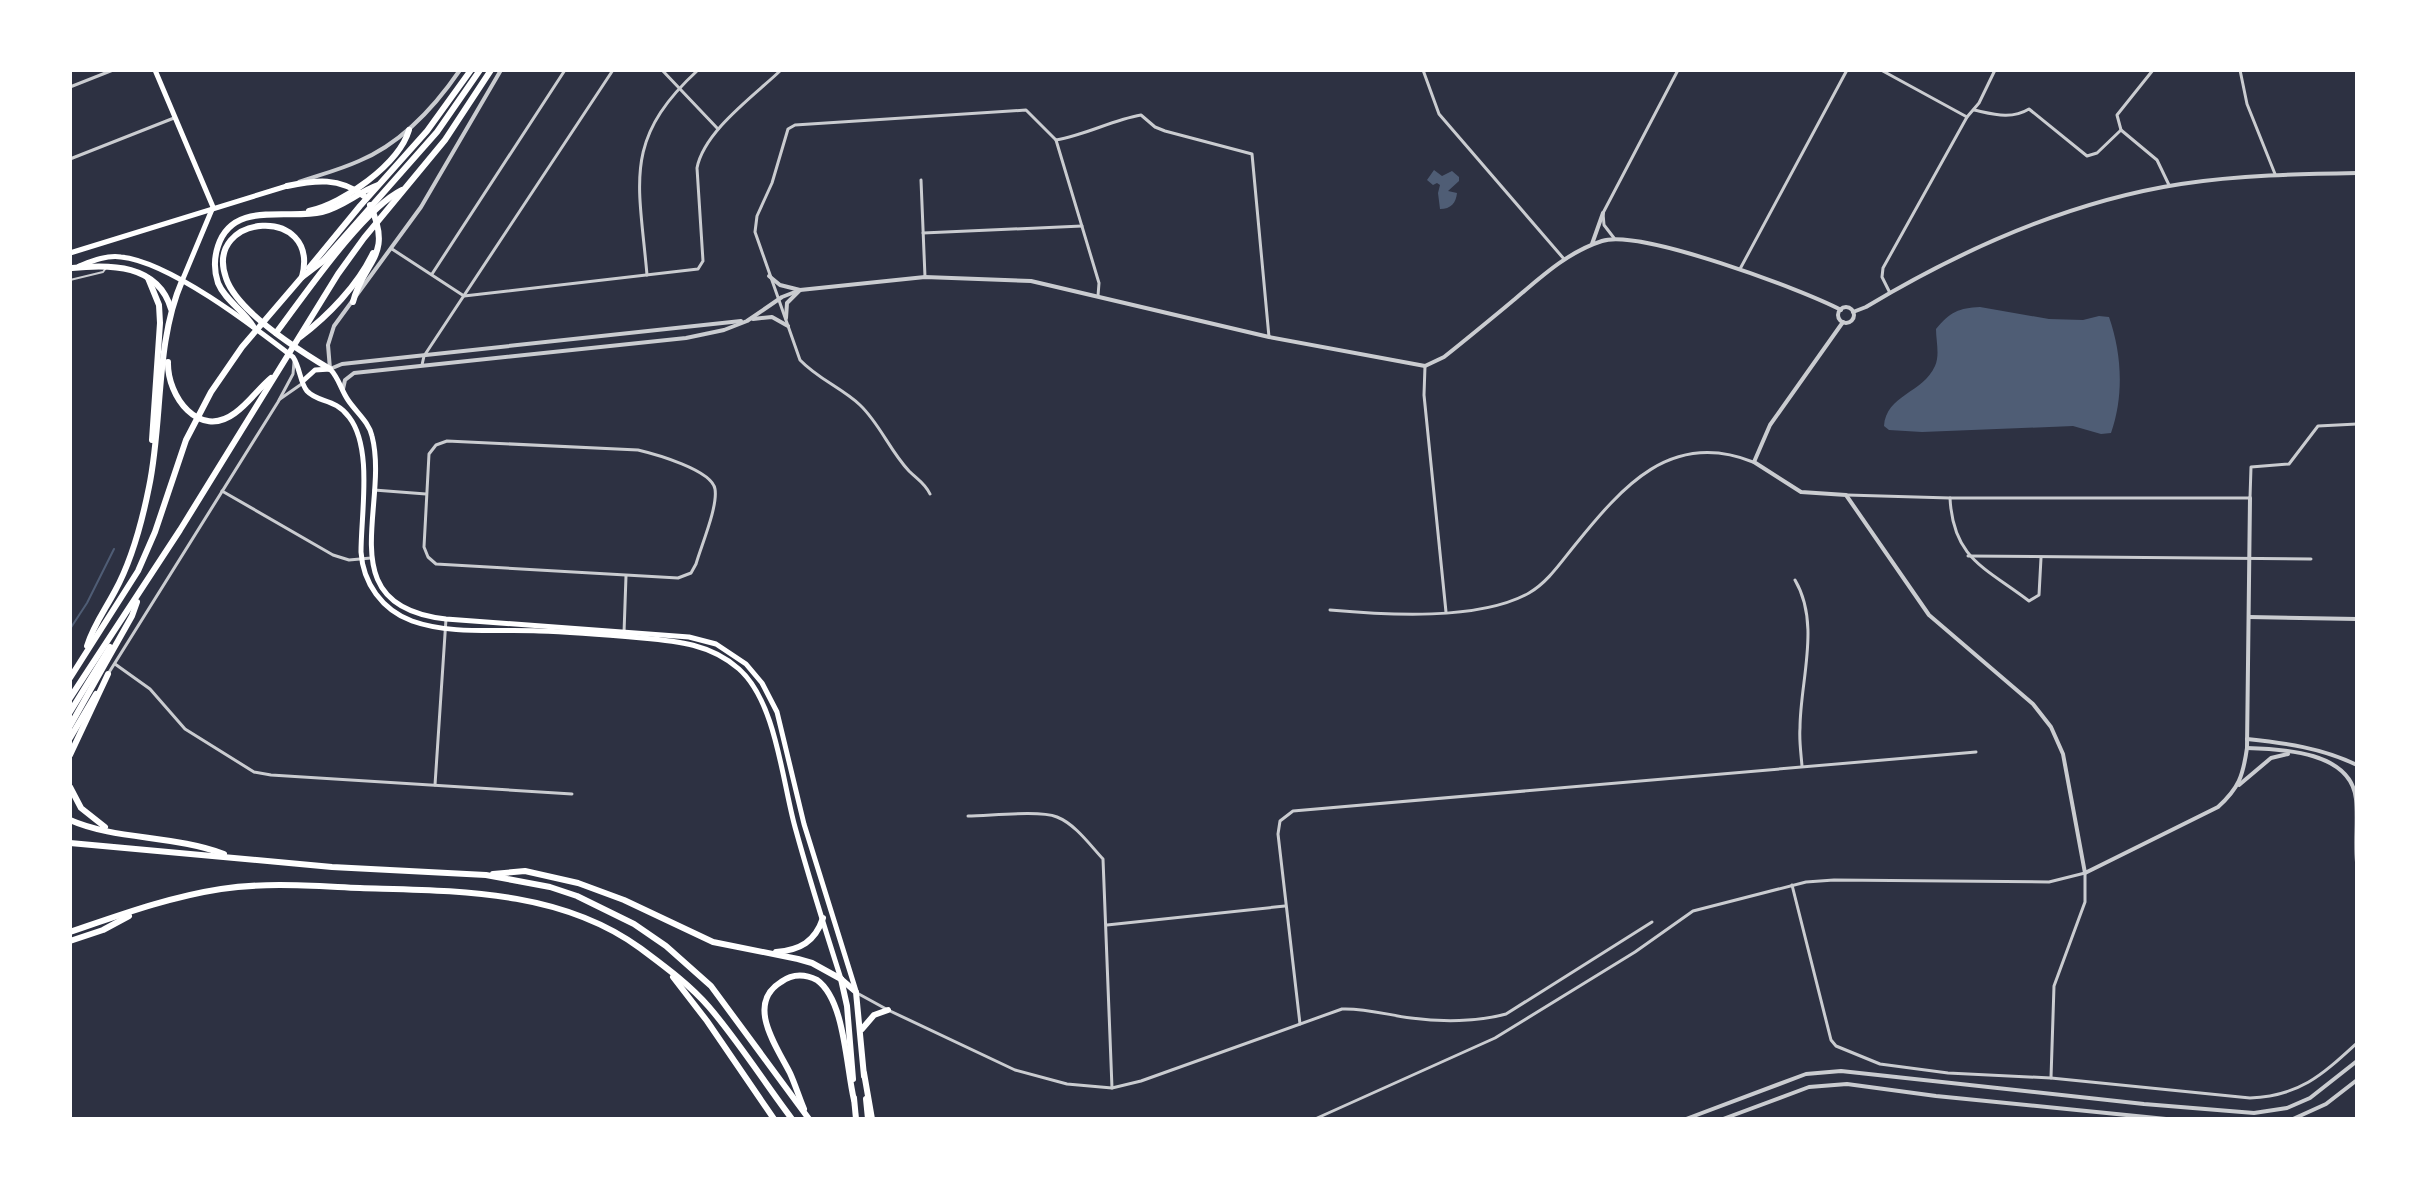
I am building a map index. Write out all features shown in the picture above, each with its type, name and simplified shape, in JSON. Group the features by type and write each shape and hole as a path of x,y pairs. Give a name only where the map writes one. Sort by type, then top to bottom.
{"highway":[{"path":"276,333 378,185 427,131 471,70"},
{"path":"70,712 294,342 389,196 450,116 480,70"},
{"path":"70,678 138,571 149,548 186,440 228,366 302,277 349,230 389,196 405,189 445,140 491,70"},
{"path":"290,214 316,209 364,185 395,152 409,130"},
{"path":"287,186 333,181 355,189 371,207 379,238 375,259 355,292 353,302"},
{"path":"253,326 218,282 214,261 228,228 246,217 326,212 378,185"},
{"path":"302,277 301,248 279,227 269,224 249,227 227,247 223,267 229,286 276,333 304,355 330,369"},
{"path":"294,342 318,323 352,284 371,258 379,238"},
{"path":"71,268 126,267 148,278 165,295 172,312"},
{"path":"148,278 159,305 160,323 152,417 154,457"},
{"path":"84,655 91,633 123,574 144,509 154,457 172,312 182,281"},
{"path":"168,339 169,379 176,398 186,411 204,420 219,420 234,414 275,376"},
{"path":"70,698 139,594"},
{"path":"70,726 132,616 139,594"},
{"path":"70,738 108,674"},
{"path":"70,755 108,674"},
{"path":"70,787 77,803 86,813 111,830"},
{"path":"70,820 199,844 231,857"},
{"path":"70,843 332,867 486,875 550,887 577,896 634,924 666,946 711,986 808,1117"},
{"path":"486,875 525,871 550,875 624,900 713,942 812,963 841,979 856,992 870,1119"},
{"path":"70,932 146,906 221,889 284,883 493,894 545,905 606,928 638,947 687,984 709,1008 792,1119"},
{"path":"70,941 103,930 146,906"},
{"path":"764,952 790,951 806,945 823,918"},
{"path":"669,971 774,1119"},
{"path":"808,1117 766,1021 768,996 774,986 788,978 800,975 812,977 822,983 832,997 854,1100"},
{"path":"841,979 847,1006 856,1119"},
{"path":"861,1032 874,1015 888,1010"}],"main road":[{"path":"155,70 213,207 182,281"},
{"path":"70,253 287,186"},
{"path":"71,268 109,257 121,257 182,281 253,326 293,357 310,394 338,404 359,434 363,453 361,559 372,589 387,606 414,622 445,627 624,633 684,642 706,649 740,670 757,691 770,729 794,825 841,979"},
{"path":"303,383 305,376 315,370 330,369 372,435 374,490 371,558 384,590 397,601 427,617 708,640 739,658 762,683 777,712 804,824 856,992"}],"street":[{"path":"70,87 113,70"},
{"path":"287,186 356,163 384,149 409,130 460,70"},
{"path":"501,70 428,197 334,326 328,338 330,369 342,364 747,321 778,300 800,290 925,277 1031,281 1269,337 1425,366 1444,357 1564,259 1614,238 1740,269 1853,312"},
{"path":"432,274 565,70"},
{"path":"422,365 424,356 613,70"},
{"path":"662,70 718,129"},
{"path":"647,275 640,165 643,147 657,114 698,70"},
{"path":"392,249 464,296 698,269 703,261 697,168 704,148 718,129 781,70"},
{"path":"1423,70 1439,114 1564,259"},
{"path":"1590,246 1603,213 1678,70"},
{"path":"1740,269 1847,70"},
{"path":"1881,70 1967,117"},
{"path":"1890,293 1882,277 1883,268 1995,70"},
{"path":"2153,70 2117,115 2121,130 2157,160 2170,186"},
{"path":"2240,70 2247,104 2275,174"},
{"path":"1973,109 2010,116 2020,115 2029,109 2087,156 2097,153 2121,130"},
{"path":"930,494 890,449 860,405 800,360 755,232 757,216 772,183 788,129 795,125 1026,110 1056,140 1099,283 1098,296"},
{"path":"1056,140 1141,115 1165,131 1252,154 1269,337"},
{"path":"70,159 176,117"},
{"path":"1853,312 1972,251 2087,206 2170,186 2275,174 2357,173"},
{"path":"921,180 925,277"},
{"path":"1603,213 1604,225 1614,238"},
{"path":"923,233 1082,226"},
{"path":"769,276 780,285 800,290"},
{"path":"786,318 787,303 800,290"},
{"path":"1841,310 1839,316 1843,322"},
{"path":"1754,462 1770,425 1843,322 1852,321 1853,312"},
{"path":"342,391 345,380 354,373 686,338 724,330 760,317 772,317 788,326"},
{"path":"108,674 278,402 293,374 293,357"},
{"path":"1425,366 1424,395 1446,612"},
{"path":"278,402 303,383"},
{"path":"1315,1119 1495,1038 1635,952 1693,911 1792,885 1834,880 2049,882 2085,873 2218,807 2235,792 2244,770 2247,748 2251,467 2289,464 2318,426 2357,424"},
{"path":"447,441 638,450 659,455 709,477 715,489 696,564 691,573 678,578 436,564 424,547 426,494 429,454 436,445 447,441"},
{"path":"1330,610 1363,613 1446,612 1500,606 1530,592 1550,576 1617,494 1647,471 1692,453 1722,453 1754,462 1801,492 1950,498 2250,498"},
{"path":"374,490 426,494"},
{"path":"222,491 333,555 349,560 371,558"},
{"path":"1846,495 1929,615 2033,704 2051,727 2063,754 2085,873 2085,902 2054,986 2051,1078"},
{"path":"1950,498 1953,521 1968,556 2029,601 2039,595 2041,558"},
{"path":"1968,556 2311,559"},
{"path":"624,633 626,576"},
{"path":"1795,580 1803,593 1808,636 1800,728 1802,767"},
{"path":"2249,617 2357,619"},
{"path":"435,785 446,619"},
{"path":"115,664 150,689 185,729 254,772 572,794"},
{"path":"2247,739 2314,749 2357,765"},
{"path":"2247,748 2319,759 2338,766 2350,778 2356,801 2357,862"},
{"path":"1300,1024 1278,834 1280,821 1293,811 1976,752"},
{"path":"2237,786 2271,758 2290,753"},
{"path":"968,816 1056,816 1103,859 1112,1088"},
{"path":"2355,842 2357,836"},
{"path":"1792,885 1831,1040 1836,1046 1880,1064 1948,1073 2051,1078 2262,1098 2312,1082 2357,1043"},
{"path":"1107,925 1285,906"},
{"path":"856,992 1015,1070 1067,1084 1112,1088 1141,1081 1342,1009 1354,1008 1414,1019 1489,1019 1506,1014 1652,922"},
{"path":"1686,1119 1806,1074 1841,1071 2254,1113 2287,1108 2310,1098 2357,1061"},
{"path":"2293,1119 2326,1104 2357,1080"},
{"path":"1723,1119 1809,1087 1847,1084 2166,1119"}],"lane":[{"path":"70,280 103,272 110,265"}],"water":[{"path":"1434,170 1442,176 1452,171 1459,177 1459,181 1448,191 1457,193 1450,207 1440,209 1440,185 1433,185 1427,180"},
{"path":"1980,307 2049,319 2109,317 2117,346 2120,375 2118,404 2111,433 2101,434 2073,426 1922,432 1889,430 1884,426 1891,407 1922,382 1935,366 1938,353 1936,329 1955,312"}],"waterway":[{"path":"70,629 114,549"}]}
